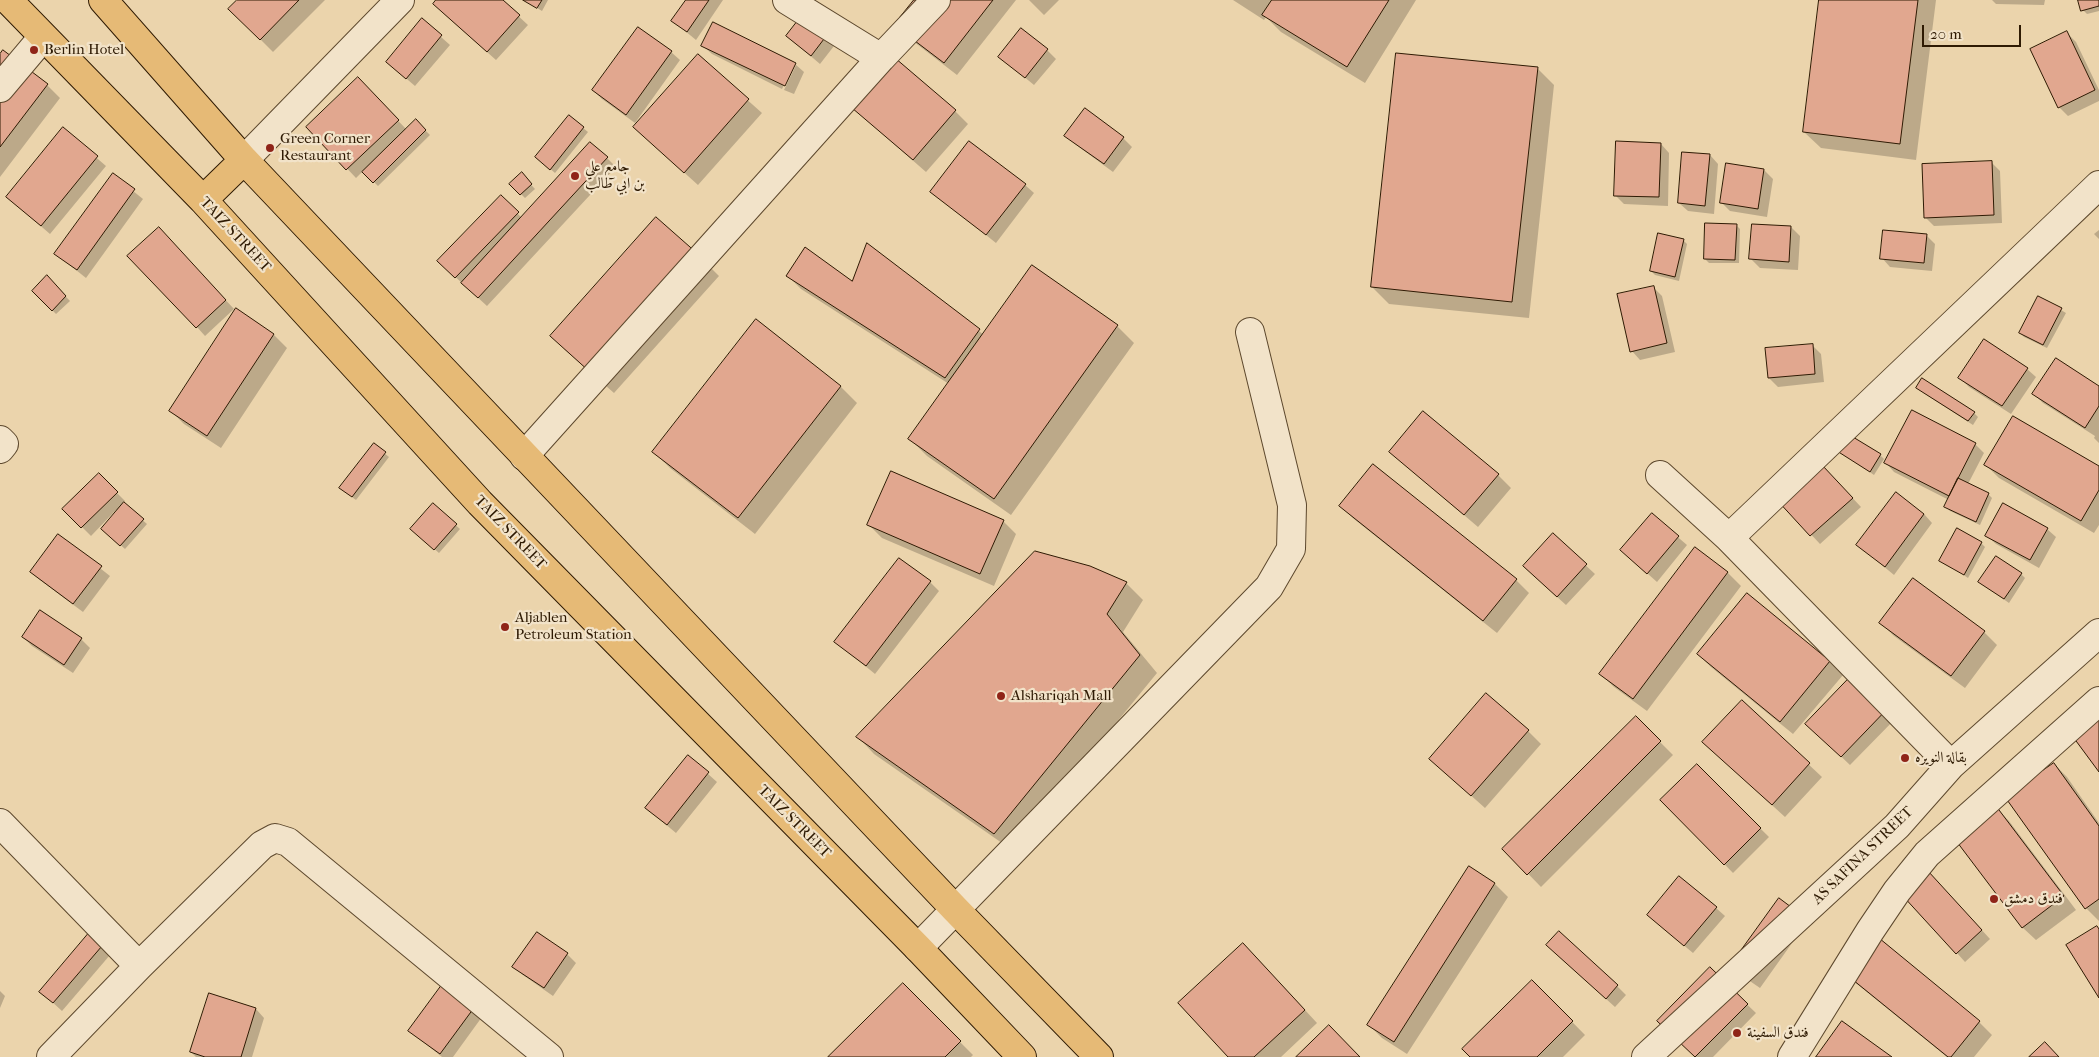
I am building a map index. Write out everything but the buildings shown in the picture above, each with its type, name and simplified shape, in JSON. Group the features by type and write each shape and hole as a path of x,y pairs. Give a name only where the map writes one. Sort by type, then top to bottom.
{"highway":[{"name":"TAIZ STREET","path":"8,0 203,200 480,503 918,948 1022,1057"},
{"path":"103,0 244,160 955,909 1099,1057"},
{"path":"203,200 244,160"}],"street":[{"path":"244,160 400,0"},
{"path":"787,0 881,58"},
{"path":"524,456 881,58 936,0"},
{"path":"0,88 43,37"},
{"path":"1729,538 2099,185"},
{"path":"918,948 1269,587 1291,549 1292,505 1250,332"},
{"path":"0,440 4,444 0,449"},
{"path":"1660,476 1729,538 1951,765"},
{"name":"AS SAFINA STREET","path":"1646,1057 1897,826 1951,765 2099,633"},
{"path":"1792,1057 1870,931 1897,891 1928,854 2099,701"},
{"path":"0,824 138,966"},
{"path":"1897,826 1928,854"},
{"path":"51,1057 138,966 262,845 275,838 288,842 549,1057"}],"place":[{"name":"Berlin Hotel","path":"34,50"},
{"name":"Green Corner Restaurant","path":"270,148"},
{"name":"جامع علي بن ابي طالب","path":"575,176"},
{"name":"Aljablen Petroleum Station","path":"505,627"},
{"name":"Alshariqah Mall","path":"1001,696"},
{"name":"بقالة النويره","path":"1905,758"},
{"name":"فندق دمشق","path":"1994,899"},
{"name":"فندق السفينة","path":"1737,1033"}]}
